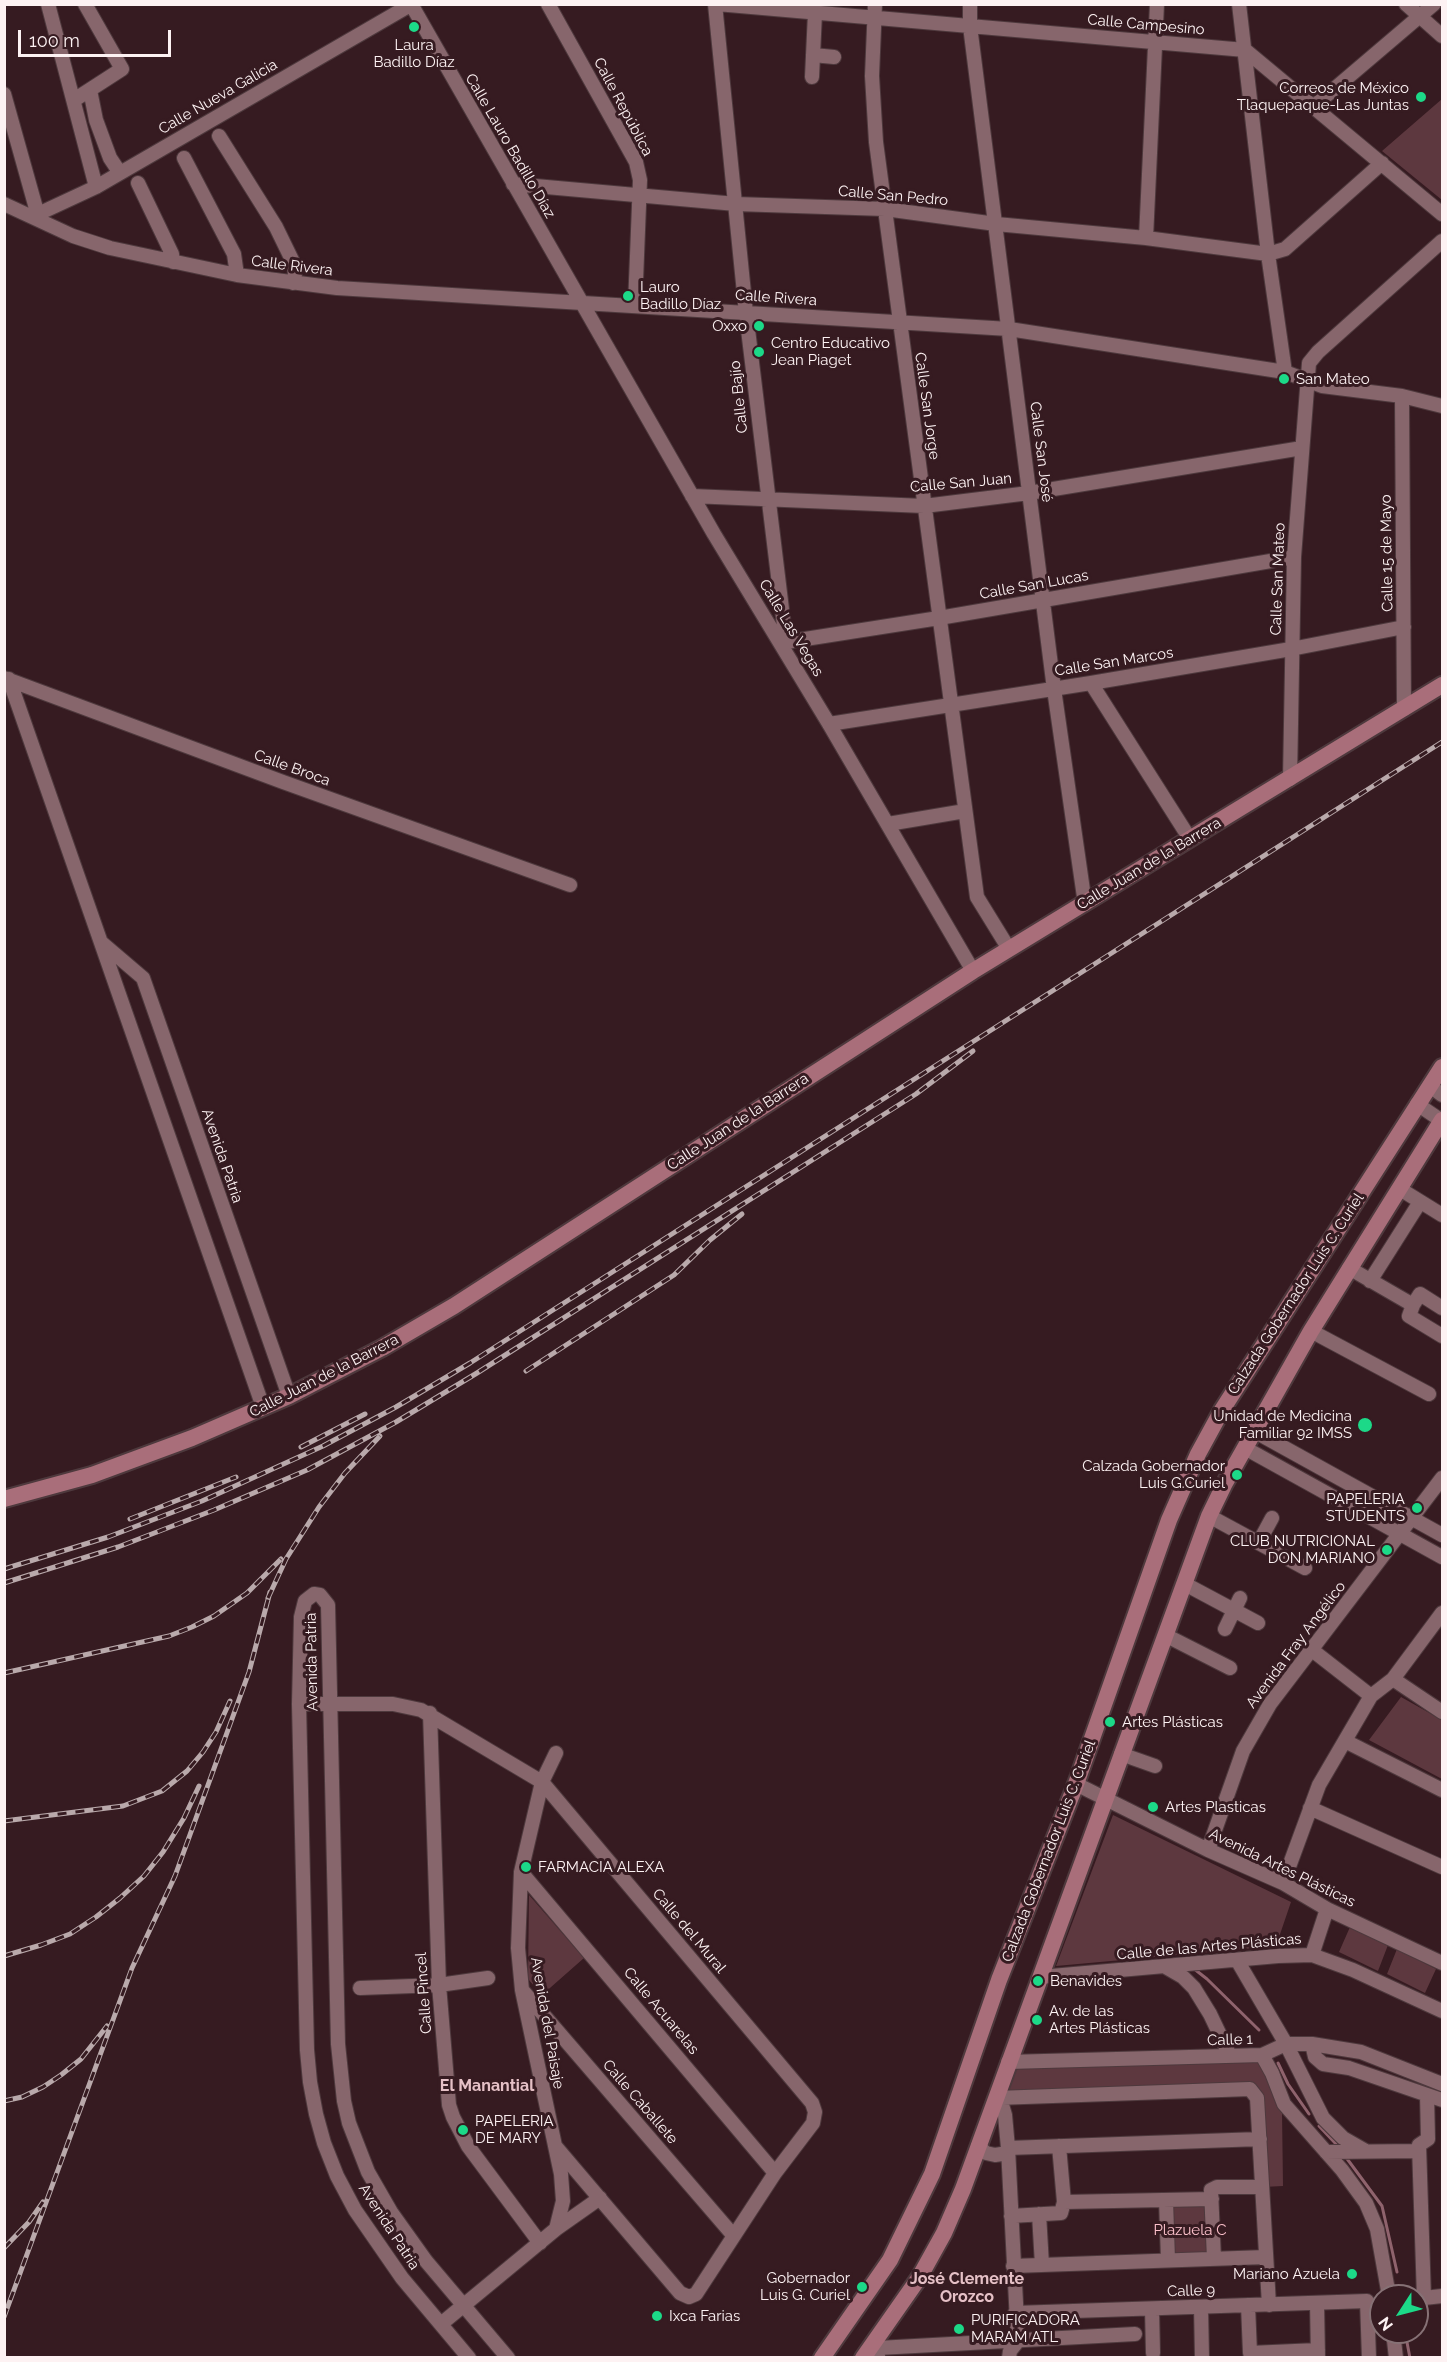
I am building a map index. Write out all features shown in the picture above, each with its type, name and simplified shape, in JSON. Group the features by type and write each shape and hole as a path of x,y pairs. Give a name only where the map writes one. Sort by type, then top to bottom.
{"main road":[{"name":"Calle Juan de la Barrera","path":"4,1499 92,1474 192,1438 289,1396 382,1348 454,1306 973,970 1443,685"},
{"name":"Calzada Gobernador Luis C. Curiel","path":"822,2358 890,2260 932,2174 999,1980 1076,1784 1169,1520 1198,1454 1222,1410 1417,1104 1436,1091 1443,1067"},
{"name":"Calzada Gobernador Luis C. Curiel","path":"863,2358 919,2278 944,2233 998,2098 1008,2062 1209,1516 1311,1331 1442,1121"}],"street":[{"path":"48,4 96,187"},
{"path":"74,100 122,69 85,4"},
{"name":"Calle República","path":"548,4 636,162 640,180 635,306"},
{"name":"Calle Campesino","path":"716,4 815,13 874,11 970,26 1245,50"},
{"name":"Calle Bajío","path":"716,4 783,641"},
{"name":"Calle San José","path":"970,4 970,26 1054,689 1085,904"},
{"path":"1146,238 1157,4"},
{"path":"1239,4 1268,254 1285,372"},
{"path":"1406,4 1443,36"},
{"path":"1313,107 1434,4"},
{"name":"Calle Nueva Galicia","path":"38,217 96,187 411,5"},
{"name":"Calle Lauro Badillo Díaz","path":"411,5 582,303"},
{"name":"Calle San Jorge","path":"874,11 873,87 876,142 977,897 1009,949"},
{"path":"812,77 815,13"},
{"path":"1245,50 1443,214"},
{"path":"813,55 834,57"},
{"path":"90,90 96,120 108,152 120,173"},
{"path":"4,94 38,217"},
{"path":"219,136 276,227 294,264 293,283"},
{"path":"184,158 234,255 237,275"},
{"path":"1268,254 1285,249 1382,163"},
{"path":"138,183 169,246 173,262"},
{"name":"Calle San Pedro","path":"513,184 736,204 885,209 996,224 1146,238 1268,254"},
{"name":"Calle Rivera","path":"4,204 38,217 73,236 110,248 237,275 293,283 337,288 1009,329 1285,372 1322,386 1402,396 1441,404"},
{"name":"Calle San Mateo","path":"1290,779 1294,558 1309,363 1318,352 1443,241"},
{"name":"Calle Las Vegas","path":"582,303 692,496 783,641 973,970"},
{"name":"Calle 15 de Mayo","path":"1402,396 1404,709"},
{"name":"Calle San Juan","path":"692,496 924,506 1029,493 1302,448"},
{"name":"Calle San Lucas","path":"783,641 939,618 1294,558"},
{"name":"Calle San Marcos","path":"830,724 1091,683 1404,627"},
{"path":"7,678 263,1407"},
{"name":"Calle Broca","path":"7,678 283,782 570,885"},
{"path":"1091,683 1190,839"},
{"path":"888,824 965,811"},
{"name":"Avenida Patria","path":"101,942 143,978 289,1396"},
{"path":"1417,1104 1442,1121"},
{"path":"1400,1189 1443,1215"},
{"path":"1370,1281 1420,1202"},
{"path":"1349,1268 1413,1305"},
{"path":"1443,1308 1420,1294 1409,1316 1443,1336"},
{"path":"1311,1331 1429,1394"},
{"path":"1254,1431 1443,1535"},
{"path":"1245,1448 1443,1557"},
{"name":"Avenida Fray Angélico","path":"1208,1850 1243,1751 1270,1704 1443,1478"},
{"path":"1209,1516 1305,1568"},
{"path":"1259,1542 1272,1518"},
{"path":"1185,1584 1237,1604 1258,1623"},
{"name":"Avenida Patria","path":"469,2358 397,2271 355,2210 333,2165 316,2114 307,2050 299,1704 301,1617 308,1598 317,1594 325,1599 328,1605 338,2044 344,2101 357,2147 377,2191 420,2253 508,2358"},
{"path":"1225,1629 1237,1604"},
{"path":"1283,1883 1319,1785 1371,1696 1393,1680 1443,1613"},
{"path":"1165,1635 1230,1668"},
{"path":"1312,1650 1371,1696"},
{"path":"1393,1680 1443,1712"},
{"name":"Calle del Mural","path":"299,1704 393,1704 412,1707 430,1713 542,1782 812,2103 815,2112 813,2122 775,2173"},
{"name":"Calle Pincel","path":"430,1713 439,1985 449,2105 468,2146 540,2243"},
{"path":"1346,1741 1443,1790"},
{"name":"Avenida del Paisaje","path":"556,1753 542,1782 521,1872 518,1948 522,1990 561,2174 563,2200 556,2229"},
{"path":"1121,1754 1155,1766"},
{"name":"Avenida Artes Plásticas","path":"1076,1784 1208,1850 1283,1883 1327,1909 1443,1963"},
{"path":"1310,1808 1443,1867"},
{"name":"Calle Acuarelas","path":"521,1872 775,2173"},
{"path":"1312,1955 1327,1909"},
{"name":"Calle de las Artes Plásticas","path":"1040,1977 1312,1955 1353,1970 1443,2011"},
{"path":"1237,1960 1286,2044 1323,2118 1343,2138 1364,2150"},
{"path":"1164,1966 1183,1977 1194,1988 1210,2014 1230,2056"},
{"path":"360,1988 439,1985 488,1978"},
{"name":"Calle Caballete","path":"522,1990 733,2235"},
{"name":"Calle 1","path":"1008,2062 1262,2055 1286,2044 1312,2044 1361,2052 1443,2084"},
{"path":"1312,2044 1318,2061 1349,2068 1443,2100"},
{"path":"1262,2055 1284,2104 1359,2192 1371,2214 1381,2245 1387,2284"},
{"path":"1009,2358 1018,2341 1008,2150 1005,2115 998,2098 1246,2088 1254,2092 1257,2098 1260,2139 1269,2305"},
{"path":"1427,2095 1428,2139 1419,2145 1424,2298 1443,2296"},
{"path":"978,2146 986,2153 995,2155 1008,2150 1059,2146 1260,2139"},
{"path":"1011,2216 1060,2213 1064,2202 1059,2146"},
{"path":"556,2147 680,2293 688,2297 696,2294 775,2173"},
{"path":"1326,2152 1419,2151"},
{"path":"1214,2259 1211,2195 1217,2187 1262,2187"},
{"path":"1064,2202 1166,2200 1211,2195"},
{"path":"441,2324 556,2229 600,2198"},
{"path":"1166,2200 1168,2260"},
{"path":"1039,2214 1042,2265"},
{"path":"1013,2266 1266,2257"},
{"name":"Calle 9","path":"1015,2313 1367,2301 1369,2358"},
{"path":"1248,2305 1257,2354 1318,2354 1317,2303"},
{"path":"1201,2307 1202,2358"},
{"path":"1152,2308 1153,2353"},
{"path":"878,2353 1134,2334"}],"green space":[{"path":"1442,99 1442,200 1382,151"},
{"path":"1401,1697 1442,1720 1442,1779 1369,1740"},
{"path":"1113,1815 1291,1902 1276,1946 1056,1966"},
{"path":"529,1895 584,1958 542,1995 528,1979"},
{"path":"1350,1927 1388,1945 1378,1971 1339,1952"},
{"path":"1397,1949 1436,1969 1425,1993 1387,1974"},
{"path":"1261,2057 1282,2110 1283,2186 1263,2187 1249,2087 1006,2096 1009,2063"},
{"name":"Plazuela C","path":"1212,2199 1214,2259 1168,2260 1166,2200"}],"waterway":[{"path":"1185,1953 1187,1957"},
{"path":"1193,1968 1259,2030"},
{"path":"1278,2063 1288,2084 1309,2114"},
{"path":"1319,2126 1336,2144"},
{"path":"1345,2156 1382,2206 1397,2272"},
{"path":"1407,2344 1410,2358"}],"railway":[{"path":"4,1569 108,1537 202,1501 323,1446 396,1407 470,1363 1442,742"},
{"path":"4,1583 118,1547 214,1510 307,1470 396,1422 916,1094 973,1051"},
{"path":"526,1371 674,1275 710,1240 742,1214"},
{"path":"301,1447 365,1414"},
{"path":"268,1598 286,1559 319,1507 345,1473 380,1436"},
{"path":"130,1519 236,1477"},
{"path":"4,1673 169,1636 192,1627 214,1616 247,1593 281,1559"},
{"path":"4,2317 132,1968 175,1876 249,1672 270,1592"},
{"path":"4,1821 123,1806 162,1791 187,1771 203,1752 216,1732 230,1701"},
{"path":"4,1956 70,1934 120,1898 144,1876 163,1852 184,1818 199,1786"},
{"path":"4,2101 22,2097 61,2075 81,2059 107,2026"},
{"path":"4,2248 29,2222 43,2202"}],"place":[{"name":"Laura Badillo Díaz","path":"414,27"},
{"name":"Correos de México Tlaquepaque-Las Juntas","path":"1421,97"},
{"name":"Lauro Badillo Díaz","path":"628,296"},
{"name":"Oxxo","path":"759,326"},
{"name":"Centro Educativo Jean Piaget","path":"759,352"},
{"name":"San Mateo","path":"1284,379"},
{"name":"Unidad de Medicina Familiar 92 IMSS","path":"1365,1425"},
{"name":"Calzada Gobernador Luis G.Curiel","path":"1237,1475"},
{"name":"PAPELERIA STUDENTS","path":"1417,1508"},
{"name":"CLUB NUTRICIONAL DON MARIANO","path":"1387,1550"},
{"name":"Artes Plásticas","path":"1110,1722"},
{"name":"Artes Plasticas","path":"1153,1807"},
{"name":"FARMACIA ALEXA","path":"526,1867"},
{"name":"Benavides","path":"1038,1981"},
{"name":"Av. de las Artes Plásticas","path":"1037,2020"},
{"name":"PAPELERIA DE MARY","path":"463,2130"},
{"name":"Mariano Azuela","path":"1352,2274"},
{"name":"Gobernador Luis G. Curiel","path":"862,2287"},
{"name":"Ixca Farias","path":"657,2316"},
{"name":"PURIFICADORA MARAM ATL","path":"959,2329"}],"district":[{"name":"El Manantial","path":"487,2086"},
{"name":"José Clemente Orozco","path":"967,2288"}]}
